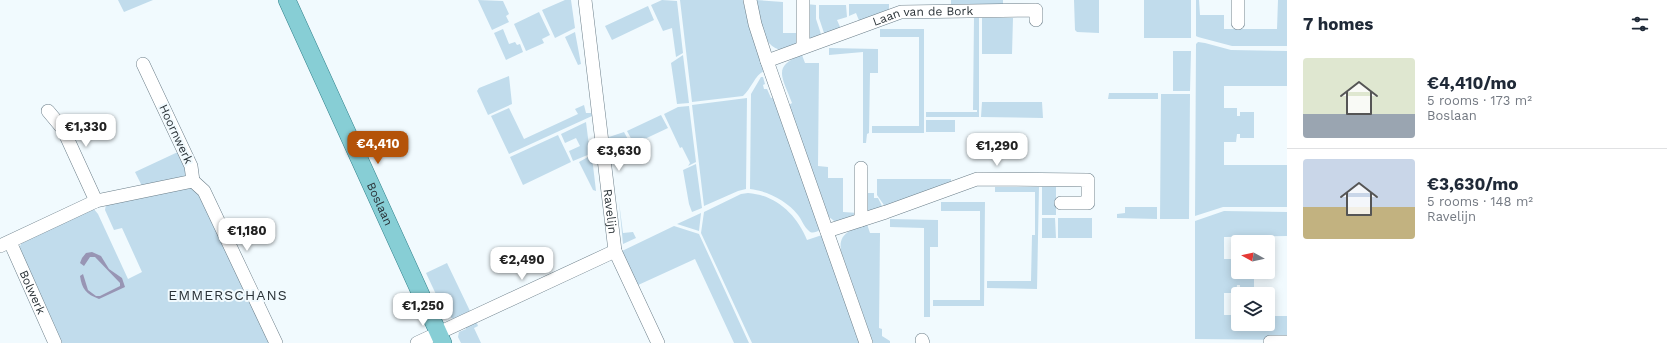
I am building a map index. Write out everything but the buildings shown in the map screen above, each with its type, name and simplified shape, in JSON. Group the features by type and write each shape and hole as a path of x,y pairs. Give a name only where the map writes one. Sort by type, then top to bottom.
{"main road":[{"name":"Boslaan","path":"287,0 441,338"}],"street":[{"name":"Ravelijn","path":"585,0 615,251 658,343"},
{"path":"750,0 755,24 767,61 866,343"},
{"path":"803,0 803,47"},
{"path":"1238,0 1238,23"},
{"name":"Laan van de Bork","path":"767,61 901,12 1036,10 1036,20"},
{"name":"Hoornwerk","path":"4,241 96,201 193,181 191,166 143,64"},
{"path":"48,111 64,129 96,201"},
{"path":"861,168 861,220"},
{"path":"827,231 977,179 1088,180 1088,203 1061,203"},
{"path":"193,181 204,191 276,343"},
{"name":"Bolwerk","path":"4,241 56,343"},
{"path":"417,343 441,338 615,251"},
{"path":"1270,342 1287,342"}],"shaded area":[{"path":"118,0 153,0 124,12"},
{"path":"478,0 503,1 509,14 506,16 509,22 492,30"},
{"path":"565,0 571,0 575,28 555,38 542,10"},
{"path":"662,0 677,1 683,53 676,57 672,28 663,31 651,5"},
{"path":"680,0 743,0 750,30 764,71 758,76 743,96 692,102"},
{"path":"756,0 783,2 783,33 798,33 799,44 782,50 775,48 770,44 765,38 762,30"},
{"path":"951,0 1003,0 1003,5 951,6"},
{"path":"1074,0 1099,0 1099,33 1077,32 1075,30"},
{"path":"1144,0 1191,0 1191,38 1144,38"},
{"path":"1196,0 1199,0 1200,15 1224,15 1224,29 1277,29 1278,0 1287,0 1287,46 1232,46 1196,36"},
{"path":"806,4 816,5 816,19 822,37 808,41"},
{"path":"849,4 889,4 889,13 860,23 856,13 849,16"},
{"path":"819,5 846,5 847,17 837,20 841,29 825,36 819,18"},
{"path":"648,6 654,20 612,40 605,26"},
{"path":"539,12 550,35 542,39 544,43 526,51 514,24"},
{"path":"974,17 979,17 979,117 926,117 926,112 977,112 977,110 973,110"},
{"path":"982,18 1013,18 1012,54 982,54"},
{"path":"503,29 509,44 515,42 517,45 520,44 523,52 506,60 494,33"},
{"path":"880,29 924,29 924,133 872,133 872,126 919,126 919,37 880,37"},
{"path":"575,32 581,64 578,65 565,37"},
{"path":"1198,42 1231,50 1287,51 1287,86 1224,86 1224,108 1237,108 1237,116 1240,116 1240,112 1254,112 1254,138 1240,138 1240,134 1237,134 1236,142 1224,142 1224,165 1287,165 1287,207 1223,207 1195,216 1196,44"},
{"path":"829,48 878,49 878,73 870,73 869,133 867,134 866,143 863,143 863,52 829,55"},
{"path":"1173,51 1191,51 1190,91 1173,91"},
{"path":"683,55 689,103 677,104 671,63"},
{"path":"802,55 805,63 819,63 818,166 828,167 828,178 843,178 843,212 858,213 837,223 829,217 789,105 792,103 783,80 783,68 786,64 792,59"},
{"path":"509,76 512,104 488,115 477,91 479,88"},
{"path":"761,77 763,77 765,84 763,85 764,89 767,89 771,98 773,98 820,230 816,232 810,232 794,210 783,201 770,194 750,189 751,94"},
{"path":"1109,93 1158,93 1158,99 1108,99"},
{"path":"1161,94 1190,94 1189,219 1160,219"},
{"path":"747,98 746,189 704,206 692,105"},
{"path":"982,102 1042,102 1043,118 981,117"},
{"path":"584,105 586,113 591,113 592,116 509,154 491,116 509,108 524,139 578,114 575,109"},
{"path":"689,106 696,162 688,166 690,163 682,147 680,148 664,114 678,107"},
{"path":"661,115 668,128 634,144 627,131"},
{"path":"926,120 955,120 955,132 926,132"},
{"path":"586,122 590,154 573,161 569,151 580,146 576,138 565,143 561,134"},
{"path":"624,132 631,145 611,152 609,137"},
{"path":"558,135 571,162 523,185 510,157"},
{"path":"180,151 188,168 184,179 142,186 135,172"},
{"path":"588,157 592,157 596,191 593,190 579,162"},
{"path":"696,164 702,208 692,212 689,204 683,170"},
{"path":"877,179 951,179 951,184 886,208 877,195"},
{"path":"195,187 270,343 61,343 19,248 22,242 93,208 98,214 128,279 142,272 122,228 114,230 105,210 106,204"},
{"path":"995,187 1039,187 1037,289 987,288 987,281 1031,281 1032,235 1035,235 1035,192 995,192"},
{"path":"1042,187 1056,187 1056,215 1042,215"},
{"path":"748,193 768,198 784,208 798,222 807,240 822,235 860,343 752,343 701,233 704,212 741,194"},
{"path":"867,193 874,193 874,198 878,198 883,208 868,214 865,208"},
{"path":"619,202 623,233 633,232 636,238 623,244"},
{"path":"941,202 985,202 984,306 933,306 933,300 980,300 980,211 941,211"},
{"path":"1125,207 1157,207 1157,219 1117,218 1117,214 1125,213"},
{"path":"1224,211 1287,212 1287,236 1231,235 1231,237 1224,237 1224,259 1231,259 1231,279 1254,279 1254,287 1240,287 1240,285 1237,285 1237,287 1231,287 1231,293 1224,293 1224,315 1231,315 1231,331 1275,331 1275,316 1287,316 1287,340 1195,339 1195,221"},
{"path":"701,213 699,231 677,224"},
{"path":"1042,218 1055,218 1056,238 1042,238"},
{"path":"1058,218 1092,218 1092,238 1058,238"},
{"path":"890,219 938,220 938,247 930,247 930,317 924,317 924,228 890,227"},
{"path":"867,224 870,233 880,233 879,328 882,329 882,336 890,341 890,343 873,343 841,251 844,236 851,230"},
{"path":"674,226 699,234 749,343 734,343 695,259 636,286 622,251"},
{"path":"92,252 101,256 109,269 122,278 125,287 99,299 88,293 83,288 80,276 83,274 88,290 96,296 100,296 120,286 120,283 95,257 90,257 84,266 80,263 86,253"},
{"path":"447,263 470,311 453,319 449,316 444,304 441,305 426,273"},
{"path":"476,321 478,326 474,328 481,343 461,343 458,337 459,332 466,329 465,326"}],"district":[{"name":"EMMERSCHANS","path":"228,295"}]}
